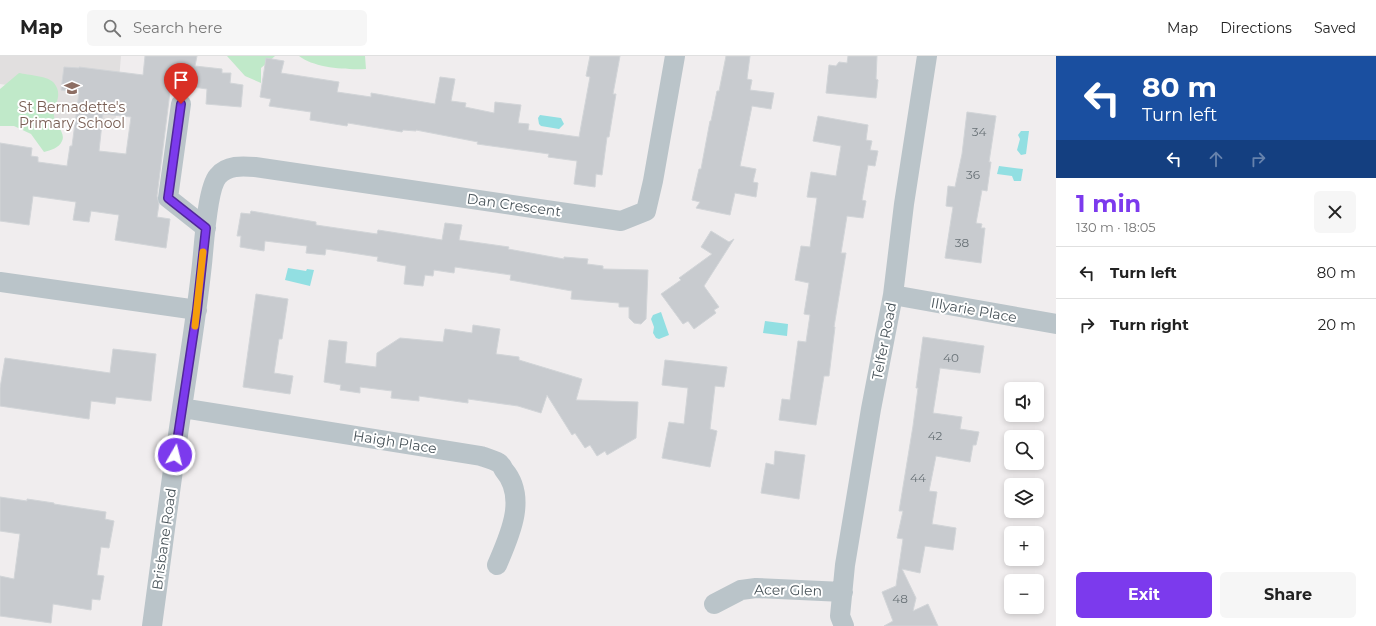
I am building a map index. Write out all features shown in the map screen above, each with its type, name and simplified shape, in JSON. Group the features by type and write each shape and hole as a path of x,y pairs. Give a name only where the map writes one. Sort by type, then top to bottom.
{"street":[{"name":"Dan Crescent","path":"226,170 233,167 255,167 621,221 646,211 653,181 675,56"},
{"name":"Telfer Road","path":"844,626 840,616 845,565 868,422 893,295 904,204 927,56"},
{"path":"181,104 168,198 206,228"},
{"name":"Brisbane Road","path":"152,626 197,310 206,228 213,184 218,175 226,170"},
{"path":"1,288 197,310"},
{"name":"Illyarie Place","path":"893,295 1056,324"},
{"name":"Haigh Place","path":"182,408 481,456 498,463 509,475 515,490 516,509 510,533 496,565"},
{"name":"Acer Glen","path":"714,604 741,590 756,588 842,592"}],"shaded area":[{"name":"St Bernadette's Primary School","path":"0,56 121,56 115,127 48,117 52,92 0,84"}],"green space":[{"path":"227,56 275,56 261,68 261,83 245,76"},
{"path":"299,56 365,56 366,69 322,66 305,60"},
{"path":"19,73 48,79 54,83 57,88 58,96 54,116 63,138 59,145 44,152 31,134 14,126 0,126 0,89"}],"water":[{"path":"540,115 561,118 564,124 559,129 541,126 538,118"},
{"path":"1021,131 1029,131 1026,154 1021,155 1017,150 1020,139 1018,135"},
{"path":"999,166 1023,169 1021,181 1014,181 1012,176 997,174"},
{"path":"288,268 306,271 307,269 314,270 310,286 285,280"},
{"path":"661,312 669,335 659,339 656,338 653,333 654,327 651,319 653,315"},
{"path":"765,321 788,324 787,336 763,333"}],"building":[{"path":"145,56 197,56 195,66 222,69 222,73 231,73 230,83 243,85 241,107 206,104 207,89 171,84 157,196 159,204 157,217 170,219 166,248 115,240 119,215 91,211 89,222 73,220 76,202 33,196 29,225 0,221 0,143 32,148 31,156 38,157 38,162 67,166 70,146 72,146 79,92 61,90 64,67 79,67 143,75","holes":["103,114 131,117 126,154 99,151"]},
{"path":"590,56 620,56 613,94 616,94 609,137 607,137 602,175 596,174 595,187 574,184 577,161 548,157 549,154 477,144 478,142 416,130 403,130 402,132 348,123 347,126 310,120 311,112 269,106 271,99 260,97 266,58 284,61 281,73 339,82 337,92 371,97 371,93 435,104 440,77 455,79 451,101 466,103 465,107 494,113 495,102 521,105 518,123 529,124 528,130 579,137 590,77 586,76"},
{"path":"726,56 750,56 747,79 752,80 750,90 774,93 771,109 752,106 740,166 756,169 753,182 758,183 756,197 735,193 730,215 696,208 700,202 692,200 699,169 701,169 710,121 717,91 719,91"},
{"path":"848,56 877,56 876,79 878,80 876,98 826,93 829,65 836,66 839,62 847,63"},
{"path":"967,112 996,116 989,162 991,162 987,191 982,190 976,223 982,224 981,228 985,228 981,263 945,258 953,207 946,206 948,186 955,187 962,154"},
{"path":"818,116 868,125 866,140 872,141 870,150 878,151 875,166 868,165 862,200 866,201 863,218 847,216 841,253 846,253 834,327 829,376 824,376 816,425 779,420 782,399 790,400 798,341 806,342 810,315 804,314 809,283 795,280 801,246 810,247 817,198 807,197 811,172 836,176 841,146 813,141"},
{"path":"251,211 316,222 316,225 377,234 378,230 442,240 445,223 462,225 459,240 509,247 508,249 564,259 564,257 588,259 587,264 603,266 603,269 648,270 646,319 641,324 634,323 629,318 629,307 619,307 619,303 571,299 572,291 510,280 511,275 455,267 454,273 434,270 433,276 425,275 423,286 404,284 406,266 377,261 378,257 326,249 325,255 306,253 307,246 265,241 264,251 240,247 241,236 237,236 241,213 250,214"},
{"path":"711,231 729,242 734,239 704,286 719,307 714,310 716,313 694,329 688,321 683,324 661,294 681,280 679,278 712,254 701,247"},
{"path":"256,294 288,299 282,339 279,339 274,373 293,376 290,394 243,387"},
{"path":"473,325 500,329 496,354 519,357 519,360 582,379 576,400 638,402 636,438 607,455 605,451 597,456 590,445 585,448 575,433 572,435 547,395 541,413 518,406 468,399 468,403 419,396 419,401 391,398 392,391 360,387 360,393 340,390 341,385 324,382 329,340 347,342 345,363 376,367 377,353 400,338 443,342 445,329 472,333"},
{"path":"923,337 984,346 980,373 940,368 933,413 962,417 960,429 979,432 976,445 973,445 970,462 936,456 929,491 937,492 932,524 956,528 953,550 925,546 920,573 902,569 916,598 913,611 928,604 938,626 884,626 893,621 882,592 896,586 903,539 897,538 903,511 899,511 913,426 918,388 916,388"},
{"path":"113,349 156,354 151,401 116,397 115,404 91,401 89,419 0,406 0,388 5,358 110,373"},
{"path":"665,360 727,367 724,387 715,386 710,429 717,431 710,467 662,458 669,422 684,424 688,388 662,385"},
{"path":"775,451 805,455 799,499 761,493 766,463 774,465"},
{"path":"0,497 27,501 27,499 106,512 105,519 114,521 109,548 101,547 97,575 104,576 100,600 92,599 91,610 53,604 51,623 0,616 0,576 14,579 20,534 0,531"}],"slow traffic":[{"path":"195,326 203,252"}],"place":[{"name":"St Bernadette's Primary School","path":"72,88"}],"route":[{"path":"175,455 197,310 206,228 168,198 181,104"}]}
